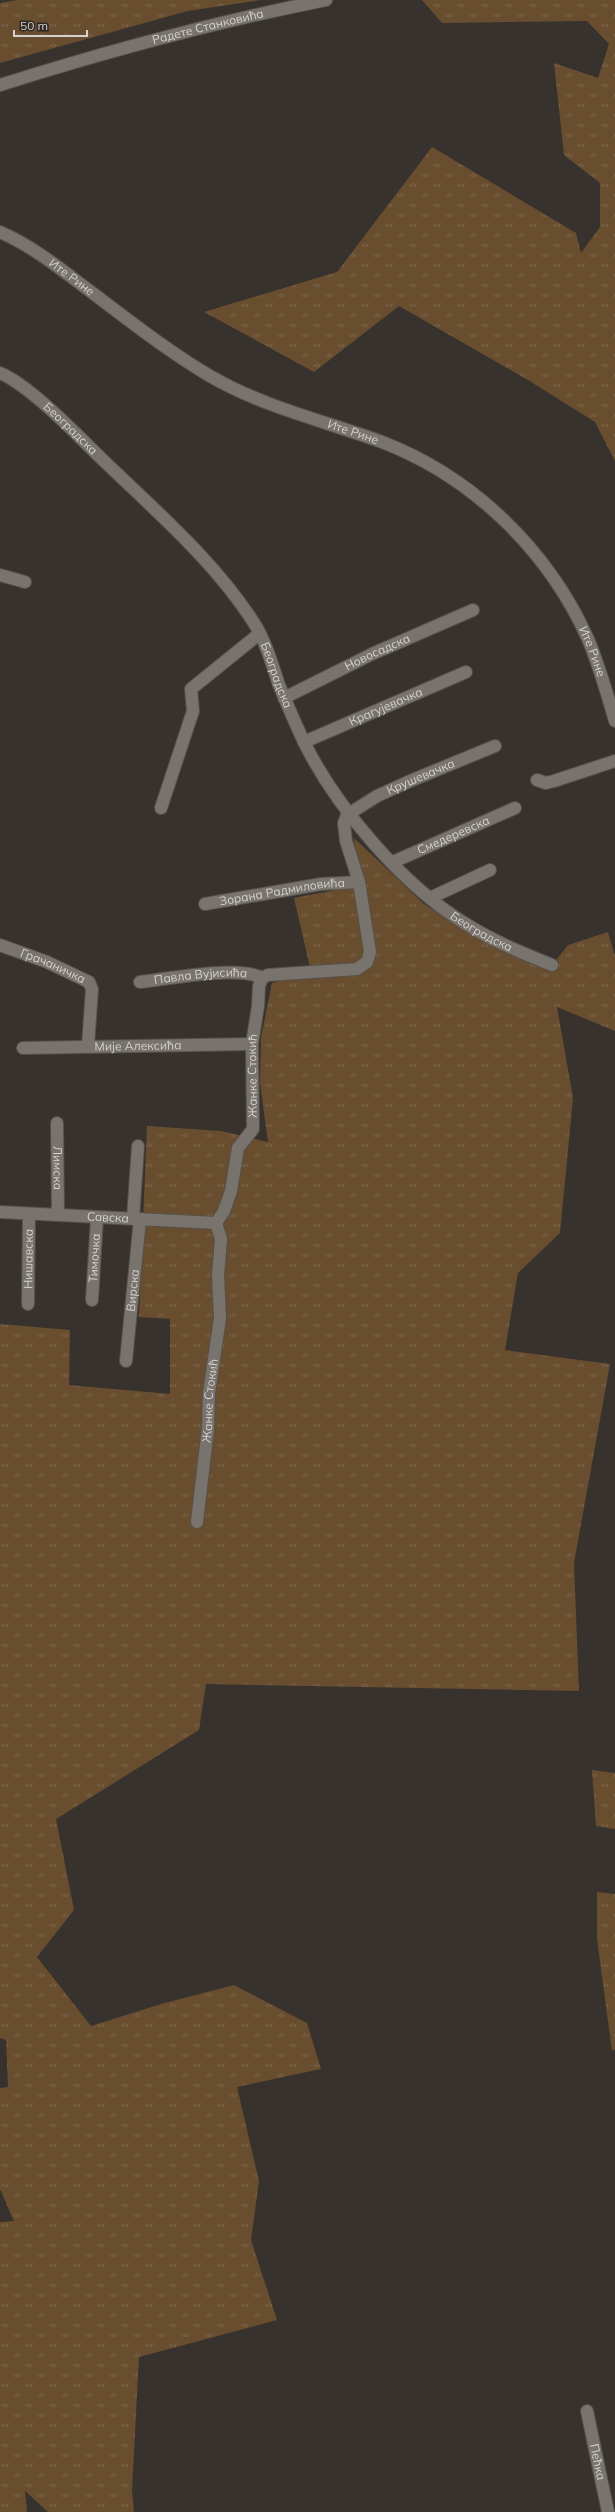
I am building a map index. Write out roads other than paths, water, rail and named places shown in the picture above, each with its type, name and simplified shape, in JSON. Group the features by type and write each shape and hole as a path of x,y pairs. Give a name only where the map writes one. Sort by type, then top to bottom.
{"street":[{"name":"Радете Станковића","path":"0,85 142,42 253,14 326,0"},
{"name":"Ите Рине","path":"0,232 35,250 163,345 223,383 397,448 445,473 486,503 526,543 567,599 596,659 615,721"},
{"name":"Београдска","path":"0,373 22,386 72,430 195,551 232,592 259,634 284,698 313,758 348,812 393,862 430,898 458,919 491,939 552,965"},
{"path":"0,574 25,582"},
{"name":"Новосадска","path":"284,698 372,654 473,610"},
{"path":"161,808 193,711 191,689 259,634"},
{"name":"Крагујевачка","path":"304,742 466,672"},
{"name":"Крушевачка","path":"348,812 410,781 495,746"},
{"path":"537,780 546,783 615,761"},
{"name":"Смедеревска","path":"393,862 515,808"},
{"path":"262,978 268,975 357,970 365,965 370,952 359,882 344,829 344,819 348,812"},
{"path":"430,898 490,870"},
{"name":"Зорана Радмиловића","path":"205,904 320,884 359,882"},
{"name":"Грачаничка","path":"0,945 47,962 89,982 92,989 88,1046"},
{"name":"Павла Вујисића","path":"140,982 214,974 255,974 262,978"},
{"name":"Жанке Стокић","path":"197,1522 208,1428 209,1393 220,1318 218,1275 221,1239 216,1222 224,1211 231,1191 238,1148 253,1129 252,1044 258,1006 259,986 262,978"},
{"name":"Мије Алексића","path":"23,1048 252,1044"},
{"name":"Лимска","path":"57,1123 58,1214"},
{"name":"Вирска","path":"126,1361 136,1219 138,1146"},
{"name":"Савска","path":"0,1212 216,1222"},
{"name":"Нишавска","path":"28,1304 29,1214"},
{"name":"Тимочка","path":"92,1300 97,1217"},
{"name":"Пећка","path":"587,2411 608,2512"}]}
